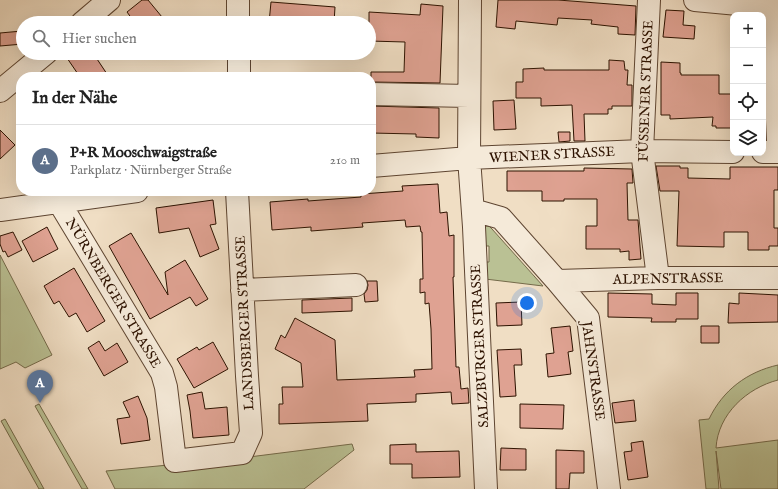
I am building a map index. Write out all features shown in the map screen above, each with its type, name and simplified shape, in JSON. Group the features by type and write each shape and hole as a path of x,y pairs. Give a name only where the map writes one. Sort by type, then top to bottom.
{"street":[{"path":"238,0 238,16"},
{"path":"470,0 469,158 473,213"},
{"name":"FÜSSENER STRASSE","path":"649,0 642,151 658,278"},
{"path":"695,0 770,3 778,140"},
{"path":"23,72 38,60"},
{"path":"239,60 239,72"},
{"path":"0,91 16,78"},
{"path":"376,94 469,96"},
{"name":"WIENER STRASSE","path":"376,166 469,158 642,151 730,152"},
{"path":"766,152 778,152"},
{"path":"0,210 102,196"},
{"name":"LANDSBERGER STRASSE","path":"237,196 251,433 242,453"},
{"name":"NÜRNBERGER STRASSE","path":"59,202 162,373 166,387 175,461 242,453"},
{"name":"JAHNSTRASSE","path":"473,213 501,218 588,318 609,489"},
{"name":"SALZBURGER STRASSE","path":"473,213 486,489"},
{"name":"ALPENSTRASSE","path":"557,281 658,278 778,278"},
{"path":"242,290 356,286"}],"green space":[{"path":"486,226 489,226 492,229 543,286 485,279 485,262 489,262 489,246 484,246 484,229"},
{"path":"0,255 52,355 25,368 16,362 0,369"},
{"path":"778,365 778,380 756,389 745,396 728,414 722,424 716,448 778,440 778,489 721,489 716,451 719,489 706,489 699,420 709,419 721,399 737,384 756,372"},
{"path":"39,404 88,489 82,489 35,406"},
{"path":"5,419 44,489 39,489 1,421"},
{"path":"352,444 354,450 304,489 115,489 106,471 241,458"}],"building":[{"path":"142,0 148,0 161,16 130,16 127,12"},
{"path":"498,0 558,0 636,6 635,35 618,34 618,27 591,24 592,20 558,18 557,25 516,21 515,29 496,27"},
{"path":"271,2 335,7 334,16 270,16"},
{"path":"421,4 443,6 440,83 376,82 376,72 404,72 405,42 376,41 376,16 369,16 369,12 420,15"},
{"path":"666,10 684,11 683,25 695,26 694,39 663,37"},
{"path":"16,32 16,45 0,46 0,33"},
{"path":"68,60 98,60 106,72 77,72"},
{"path":"609,60 624,61 625,70 628,70 627,85 632,85 632,106 612,106 612,109 608,109 608,114 584,114 585,141 574,141 572,105 541,106 541,98 516,98 516,82 523,82 523,69 544,68 544,70 609,70"},
{"path":"661,62 680,63 681,75 719,75 719,94 730,94 730,128 716,128 716,126 712,126 713,117 670,119 670,115 661,115"},
{"path":"514,100 516,129 494,130 493,101"},
{"path":"376,106 439,108 439,138 416,137 416,134 376,133"},
{"path":"0,130 15,145 0,159"},
{"path":"558,132 570,132 570,141 559,142"},
{"path":"656,166 680,166 680,168 688,168 688,178 730,179 730,167 778,167 778,190 774,190 774,228 778,228 778,246 769,246 769,250 748,250 748,232 724,232 724,247 677,246 679,191 660,191"},
{"path":"584,168 632,169 633,183 627,183 628,220 638,220 641,259 629,260 629,251 620,252 620,249 586,249 586,226 597,226 597,199 542,201 542,191 507,191 507,171 584,171"},
{"path":"438,184 440,213 447,212 449,236 454,235 453,277 456,367 459,367 461,389 468,388 469,403 452,404 451,392 416,394 416,402 367,404 368,421 279,424 279,404 283,404 282,387 303,387 301,363 275,349 281,335 285,338 295,318 335,340 337,380 415,377 414,370 432,369 429,303 425,304 425,292 420,293 420,279 423,279 422,232 420,226 406,227 405,220 362,223 363,227 311,231 311,227 272,230 270,202 376,196 376,193 403,191 402,186"},
{"path":"213,200 216,224 210,225 219,249 200,257 189,228 159,233 156,208"},
{"path":"47,227 58,249 33,262 22,241"},
{"path":"13,232 22,250 8,257 5,251 3,252 0,244 0,236"},
{"path":"131,233 168,295 165,272 185,260 208,299 196,306 190,297 150,319 109,246"},
{"path":"74,268 105,321 87,332 76,313 69,317 59,301 54,304 44,286"},
{"path":"367,281 377,281 378,301 365,302 364,294 367,290"},
{"path":"608,293 652,294 652,304 676,305 676,293 698,293 698,319 676,319 676,322 651,322 652,318 608,317"},
{"path":"739,293 778,295 778,322 728,323 729,303 739,304"},
{"path":"352,298 352,311 302,313 302,300"},
{"path":"521,302 522,325 497,326 496,303"},
{"path":"570,326 573,351 568,352 571,374 548,377 546,354 554,353 551,328"},
{"path":"701,326 719,326 719,343 701,343"},
{"path":"99,341 105,351 117,343 128,362 104,376 88,348"},
{"path":"213,342 228,369 194,388 177,359 197,347 199,350"},
{"path":"521,349 522,365 514,365 516,396 500,397 497,350"},
{"path":"202,392 205,409 227,407 229,435 193,438 187,395"},
{"path":"138,396 147,418 150,440 121,444 117,419 130,417 123,402"},
{"path":"634,400 636,421 615,423 612,403"},
{"path":"520,404 564,405 563,429 520,428"},
{"path":"643,441 648,477 628,480 624,452 632,451 631,443"},
{"path":"416,444 416,452 459,451 460,477 412,478 412,464 390,464 390,445"},
{"path":"501,448 526,449 526,470 500,470"},
{"path":"556,450 584,451 584,473 570,473 569,489 556,489"}],"place":[{"name":"P+R Mooschwaigstraße","path":"40,403"}]}
